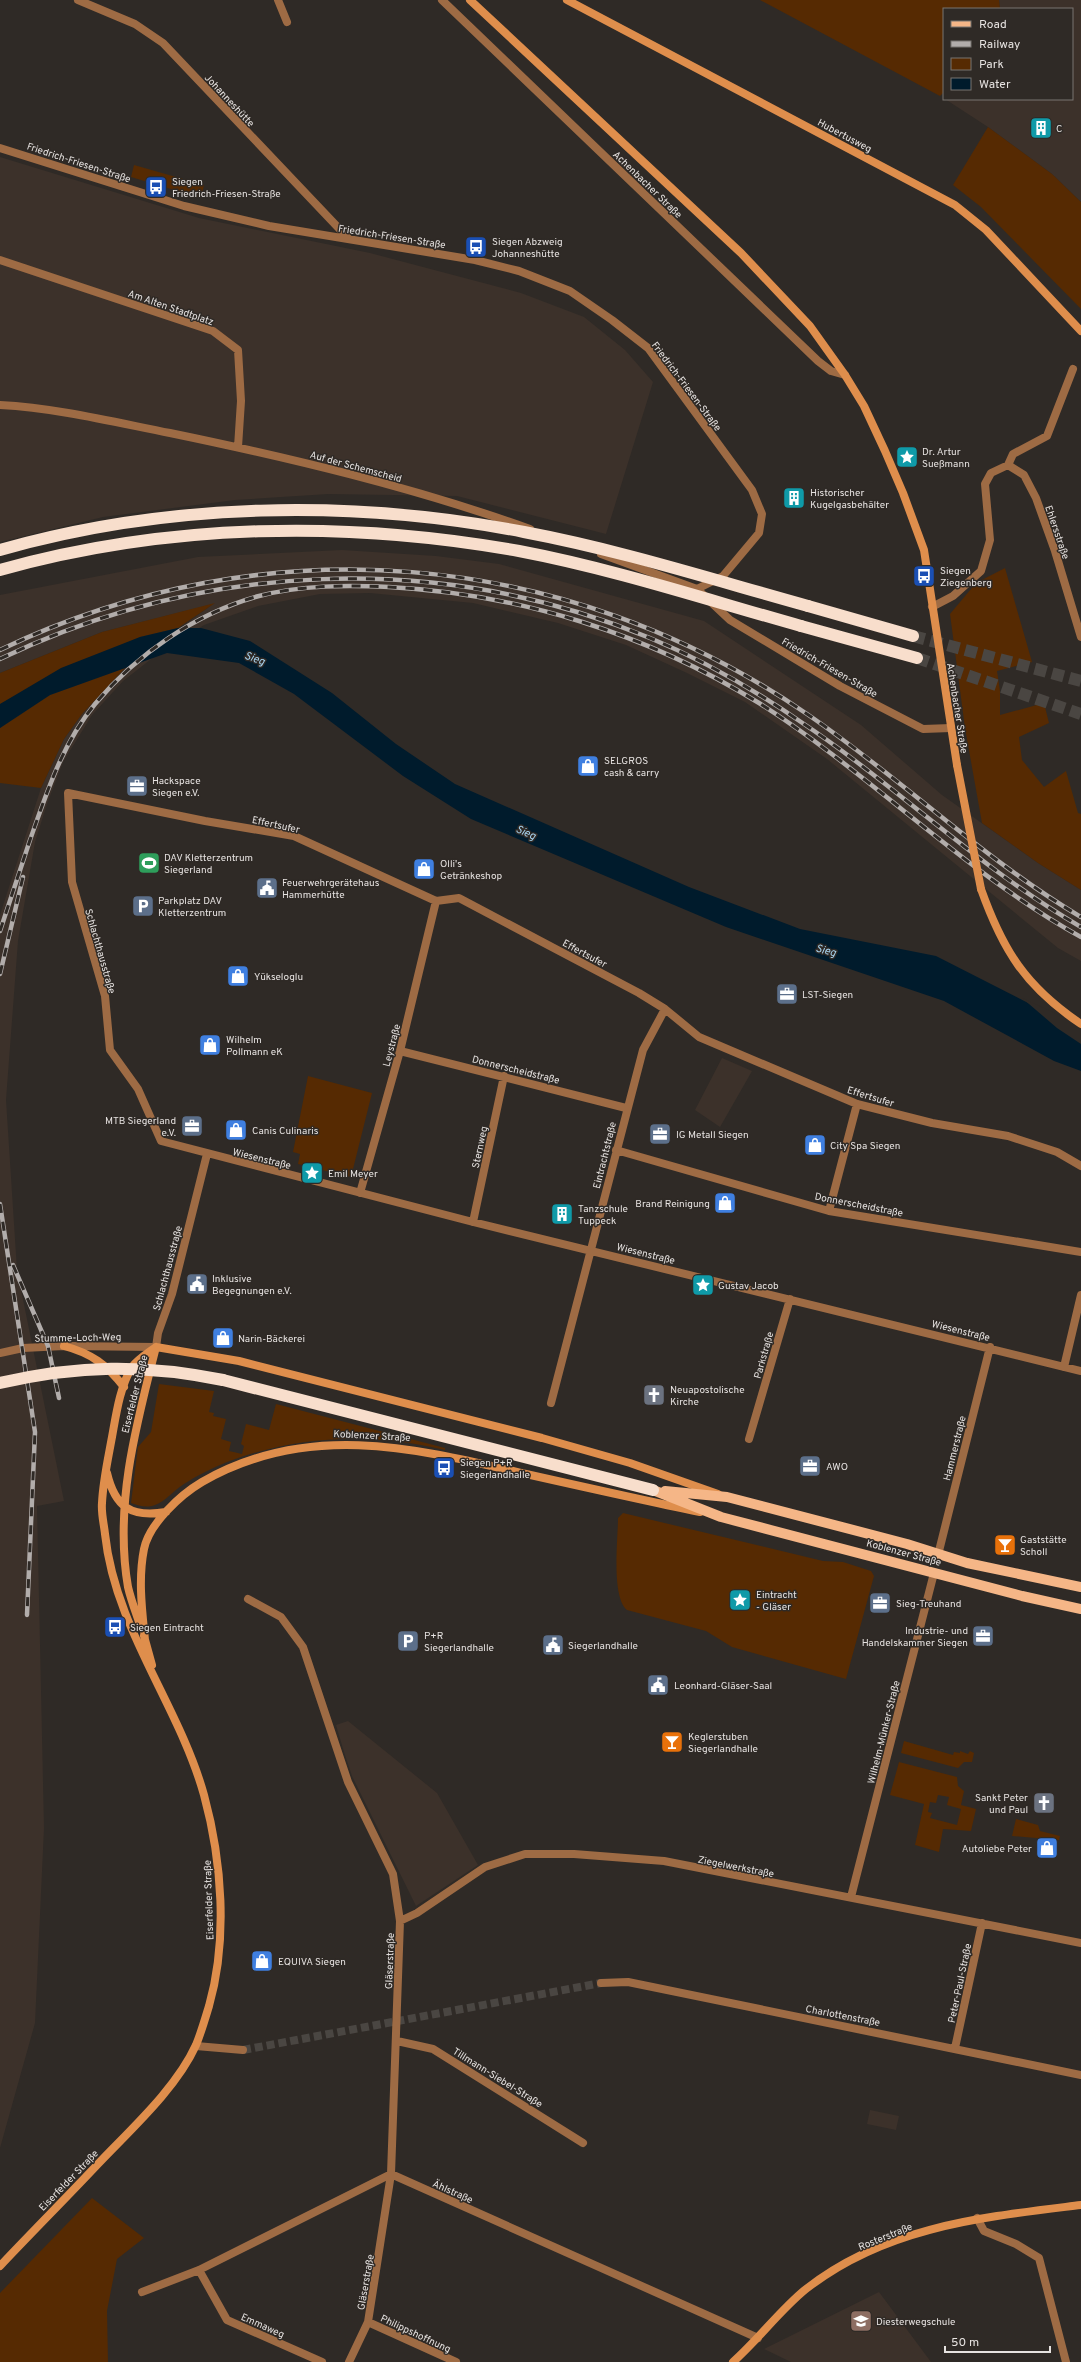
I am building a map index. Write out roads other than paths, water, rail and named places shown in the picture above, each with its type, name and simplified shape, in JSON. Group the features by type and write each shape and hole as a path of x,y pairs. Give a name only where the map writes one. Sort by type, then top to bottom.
{"highway":[{"path":"0,550 71,532 171,518 222,513 289,511 407,515 524,532 582,545 808,606 912,636"},
{"path":"0,570 75,552 173,537 289,530 405,535 492,547 578,564 917,658"},
{"path":"0,1383 35,1375 83,1370 135,1368 181,1372 261,1389 653,1490"}],"main road":[{"name":"Achenbacher Straße","path":"470,0 741,253 810,326 845,375 864,406 903,494 924,550 957,765 982,889 1001,939 1013,960 1046,998 1081,1024"},
{"name":"Hubertusweg","path":"567,0 955,205 986,230 1081,331"},
{"path":"64,1346 82,1351 98,1359 112,1372 124,1387"},
{"name":"Eiserfelder Straße","path":"0,2266 143,2116 168,2087 196,2046 210,2005 219,1944 220,1914 216,1846 204,1795 186,1741 132,1631 117,1590 107,1552 102,1505 106,1469 124,1387 133,1366 156,1347"},
{"name":"Eiserfelder Straße","path":"156,1347 133,1438 125,1508 124,1550 129,1588 157,1681"},
{"name":"Koblenzer Straße","path":"156,1347 239,1361 534,1436 630,1463 727,1497 908,1544 938,1555 1081,1587"},
{"name":"Koblenzer Straße","path":"145,1640 141,1588 144,1548 166,1512 191,1488 220,1471 253,1459 316,1445 351,1444 411,1449 721,1517 1022,1596 1081,1609"},
{"path":"106,1469 111,1488 125,1508 140,1513 152,1514 166,1512"},
{"name":"Koblenzer Straße","path":"653,1490 727,1497"},
{"name":"Koblenzer Straße","path":"653,1490 721,1517"},
{"path":"934,1573 938,1555"},
{"name":"Rosterstraße","path":"733,2362 806,2289 839,2268 904,2237 976,2218 1081,2205"}],"street":[{"name":"Johanneshütte","path":"78,0 135,24 163,43 349,239"},
{"path":"278,0 287,22"},
{"name":"Achenbacher Straße","path":"442,0 818,361 831,371 845,375"},
{"name":"Friedrich-Friesen-Straße","path":"0,148 184,206 269,226 475,260 519,271 570,292 612,320 648,348 752,490 762,514 759,533 723,576 697,589 730,620 840,686 923,729 951,728"},
{"name":"Am Alten Stadtplatz","path":"0,260 213,331 238,350 241,401 238,447"},
{"path":"932,607 952,596 981,571 990,540 985,484 991,473 1008,465 1013,454 1047,436 1073,369"},
{"name":"Auf der Schemscheid","path":"0,404 38,407 238,447 333,470 454,504 697,589"},
{"name":"Ehlersstraße","path":"1008,465 1024,475 1036,498 1055,551 1081,637"},
{"name":"Effertsufer","path":"68,793 205,821 294,836 436,901 459,898 640,993 665,1009 699,1037 857,1104 932,1123 1008,1136 1057,1152 1081,1166"},
{"name":"Schlachthausstraße","path":"68,793 72,882 104,996 110,1050 138,1089 161,1141 207,1154 172,1294 158,1333 156,1347"},
{"name":"Leystraße","path":"360,1193 400,1051 436,901"},
{"name":"Eintrachtstraße","path":"551,1403 626,1108 643,1050 665,1009"},
{"name":"Donnerscheidstraße","path":"400,1051 626,1108"},
{"name":"Sternweg","path":"473,1222 504,1076"},
{"path":"829,1211 857,1104"},
{"name":"Donnerscheidstraße","path":"616,1150 829,1211 1081,1252"},
{"name":"Wiesenstraße","path":"207,1154 473,1222 990,1347 1081,1371"},
{"path":"1064,1367 1081,1295"},
{"name":"Parkstraße","path":"749,1439 790,1299"},
{"name":"Stumme-Loch-Weg","path":"0,1353 23,1348 64,1346 156,1347"},
{"name":"Hammerstraße","path":"938,1555 990,1347"},
{"name":"Wilhelm-Münker-Straße","path":"851,1897 934,1573"},
{"name":"Gläserstraße","path":"248,1599 281,1617 303,1647 348,1782 393,1874 400,1921 397,2041 391,2174 368,2322 349,2362"},
{"name":"Ziegelwerkstraße","path":"400,1921 418,1912 485,1867 525,1854 574,1854 664,1861 1081,1943"},
{"name":"Peter-Paul-Straße","path":"955,2048 982,1923"},
{"name":"Charlottenstraße","path":"601,1983 628,1982 1081,2075"},
{"name":"Tillmann-Siebel-Straße","path":"397,2041 433,2049 583,2143"},
{"path":"196,2046 243,2050"},
{"path":"142,2292 199,2270 391,2174"},
{"name":"Ählstraße","path":"391,2174 758,2338"},
{"path":"976,2218 984,2231 1016,2244 1039,2258 1066,2362"},
{"name":"Emmaweg","path":"199,2270 227,2320 322,2362"},
{"name":"Philippshoffnung","path":"368,2322 456,2362"}],"water":[{"name":"Sieg","path":"178,628 201,628 250,641 332,693 396,744 455,784 689,887 800,929 936,956 1032,1005 1081,1027 1081,1071 1054,1061 944,1001 726,927 471,819 403,776 294,694 239,663 167,653 50,695 0,728 0,704 61,668 140,637"}],"tunnel":[{"path":"913,636 1081,681"},
{"path":"917,658 1081,714"},
{"path":"243,2050 601,1983"}],"railway":[{"path":"0,650 101,609 204,583 308,571 412,572 515,587 616,616 713,658 807,714 876,765 1010,870 1081,917"},
{"path":"0,659 78,626 158,602 240,586 323,579 406,581 489,591 570,610 650,638 670,647 727,676 765,698 801,722 871,773 1008,880 1081,927"},
{"path":"0,931 30,840 56,769 64,752 83,719 129,668 149,652 190,624 236,603 275,592 308,588 357,586 438,591 487,598 535,609 582,622 628,638 716,678 759,703 800,731 958,854 1038,911 1081,937"},
{"path":"0,974 23,877"},
{"path":"0,1204 35,1432 27,1615"},
{"path":"13,1265 48,1346 59,1398"}],"place":[{"name":"C","path":"1041,128"},
{"name":"Siegen Friedrich-Friesen-Straße","path":"156,187"},
{"name":"Siegen Abzweig Johanneshütte","path":"476,247"},
{"name":"Dr. Artur Sueßmann","path":"907,457"},
{"name":"Historischer Kugelgasbehälter","path":"794,498"},
{"name":"Siegen Ziegenberg","path":"924,576"},
{"name":"SELGROS cash & carry","path":"588,766"},
{"name":"Hackspace Siegen e.V.","path":"137,786"},
{"name":"DAV Kletterzentrum Siegerland","path":"149,863"},
{"name":"Olli's Getränkeshop","path":"424,869"},
{"name":"Feuerwehrgerätehaus Hammerhütte","path":"267,888"},
{"name":"Parkplatz DAV Kletterzentrum","path":"143,906"},
{"name":"Yükseloglu","path":"238,976"},
{"name":"LST-Siegen","path":"787,994"},
{"name":"Wilhelm Pollmann eK","path":"210,1045"},
{"name":"MTB Siegerland e.V.","path":"192,1126"},
{"name":"Canis Culinaris","path":"236,1130"},
{"name":"IG Metall Siegen","path":"660,1134"},
{"name":"City Spa Siegen","path":"815,1145"},
{"name":"Emil Meyer","path":"312,1173"},
{"name":"Brand Reinigung","path":"725,1203"},
{"name":"Tanzschule Tuppeck","path":"562,1214"},
{"name":"Inklusive Begegnungen e.V.","path":"197,1284"},
{"name":"Gustav Jacob","path":"703,1285"},
{"name":"Narin-Bäckerei","path":"223,1338"},
{"name":"Neuapostolische Kirche","path":"654,1395"},
{"name":"AWO","path":"810,1466"},
{"name":"Siegen P+R Siegerlandhalle","path":"444,1468"},
{"name":"Gaststätte Scholl","path":"1005,1545"},
{"name":"Eintracht - Gläser","path":"740,1600"},
{"name":"Sieg-Treuhand","path":"880,1603"},
{"name":"Siegen Eintracht","path":"115,1627"},
{"name":"Industrie- und Handelskammer Siegen","path":"983,1636"},
{"name":"P+R Siegerlandhalle","path":"408,1641"},
{"name":"Siegerlandhalle","path":"553,1645"},
{"name":"Leonhard-Gläser-Saal","path":"658,1685"},
{"name":"Keglerstuben Siegerlandhalle","path":"672,1742"},
{"name":"Sankt Peter und Paul","path":"1044,1803"},
{"name":"Autoliebe Peter","path":"1047,1848"},
{"name":"EQUIVA Siegen","path":"262,1961"},
{"name":"Diesterwegschule","path":"861,2321"}]}
